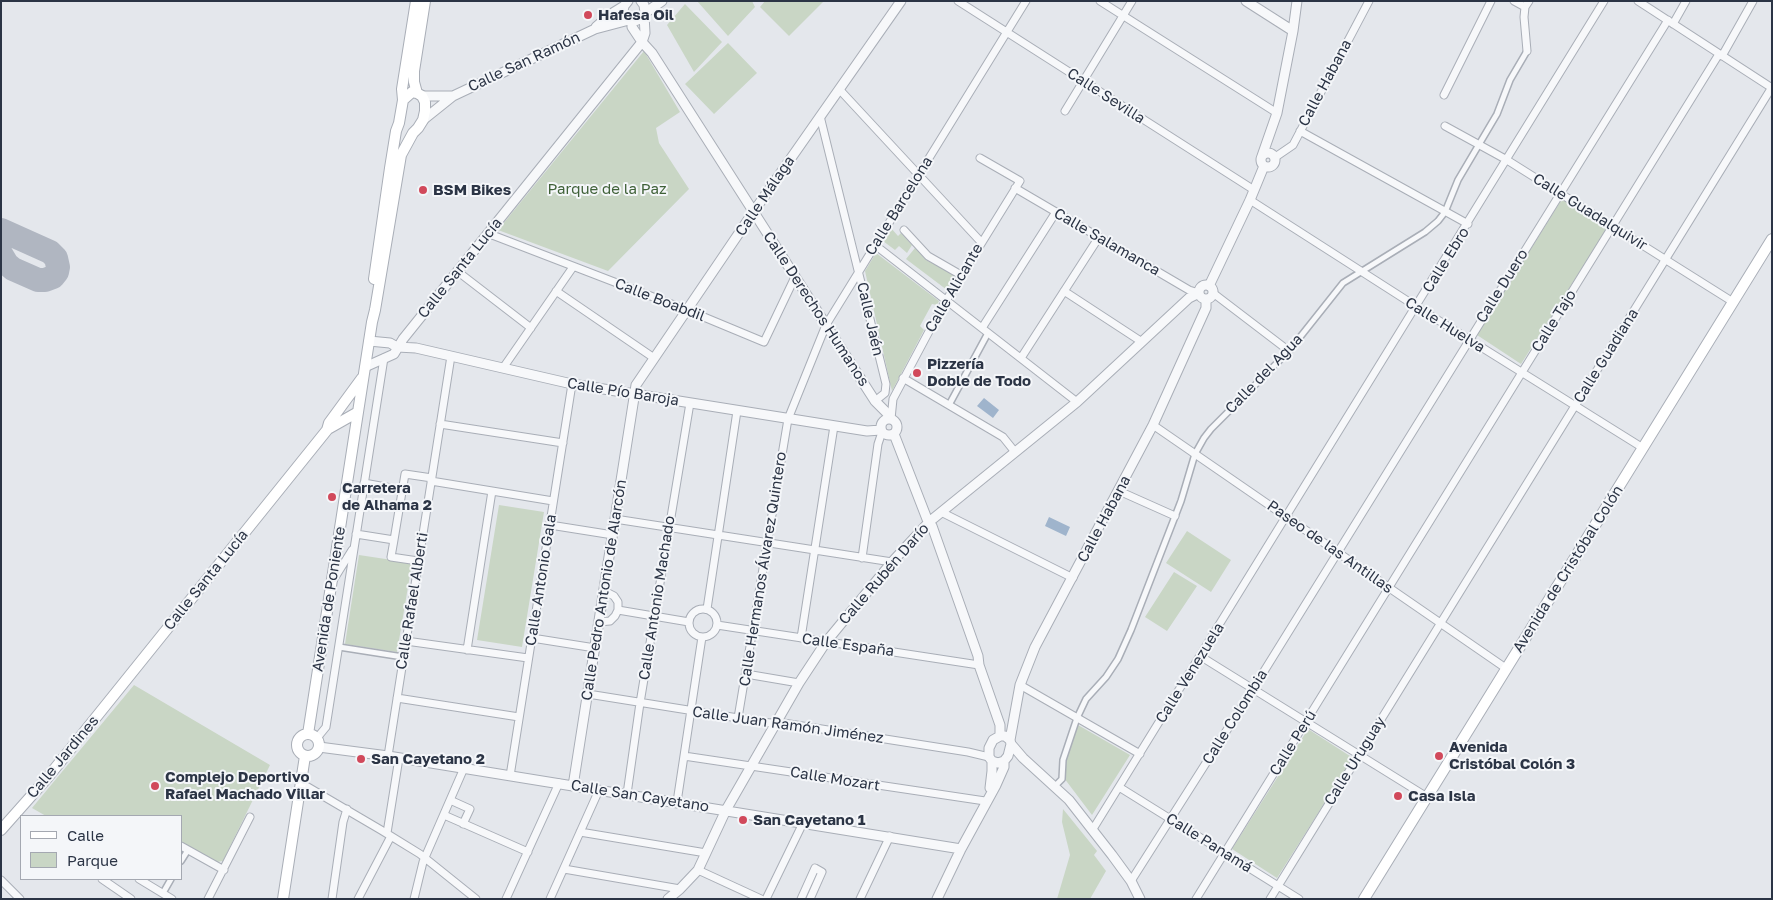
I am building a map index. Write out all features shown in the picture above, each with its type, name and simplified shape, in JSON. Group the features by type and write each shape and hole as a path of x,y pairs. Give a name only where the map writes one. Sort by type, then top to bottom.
{"main road":[{"path":"372,322 371,309 377,253 390,168 396,157 405,98 402,89 416,1"},
{"path":"372,322 401,155 413,133 423,120 425,111 425,102 414,82 414,71 425,1"},
{"path":"405,98 412,92 420,94"},
{"path":"400,125 413,133"},
{"name":"Avenida de Cristóbal Colón","path":"1364,899 1772,239"},
{"name":"Avenida de Poniente","path":"314,740 331,583 372,322"},
{"name":"Calle Santa Lucía","path":"327,430 329,423 351,394 364,370"},
{"name":"Calle Santa Lucía","path":"123,684 327,430 358,412"},
{"path":"337,423 354,437"},
{"name":"Calle Jardines","path":"1,830 18,816 123,684"},
{"path":"300,738 314,740 316,753 306,756 300,752 297,745 300,738"},
{"path":"283,899 306,756"}],"street":[{"path":"641,1 644,5 645,33 642,42"},
{"path":"644,14 662,1"},
{"name":"Calle Málaga","path":"634,394 636,385 654,358 901,1"},
{"name":"Calle Sevilla","path":"958,1 1254,190"},
{"name":"Calle Barcelona","path":"788,419 826,325 1026,1"},
{"path":"1100,1 1277,113"},
{"path":"1065,111 1132,1"},
{"path":"1246,1 1293,31"},
{"path":"1262,156 1268,153 1272,155 1274,162 1271,166 1264,166 1261,162 1262,156 1277,113 1297,1"},
{"name":"Calle Habana","path":"1274,158 1292,145 1300,132 1369,1"},
{"path":"1444,95 1491,1"},
{"name":"Calle del Agua","path":"1055,786 1062,779 1063,760 1077,718 1086,699 1106,677 1118,659 1175,516 1195,454 1211,429 1290,351 1344,283 1425,232 1445,212 1458,180 1497,114 1510,80 1526,51 1524,17 1527,4 1514,1"},
{"name":"Calle Ebro","path":"1287,517 1604,1"},
{"path":"1638,1 1772,88"},
{"name":"Calle Duero","path":"1338,552 1560,193 1670,22 1686,1"},
{"name":"Calle Tajo","path":"1389,588 1753,1"},
{"name":"Calle San Ramón","path":"595,29 625,3"},
{"name":"Calle Derechos Humanos","path":"625,3 623,12 630,20 632,27 652,53 875,401 887,413 885,424"},
{"name":"Calle San Ramón","path":"420,94 428,97 453,96 595,29 630,20 639,20 644,14"},
{"name":"Calle Santa Lucía","path":"364,370 394,354 397,347 487,233 642,42"},
{"name":"Calle Guadiana","path":"1440,623 1772,88"},
{"path":"839,89 920,174 981,242"},
{"name":"Calle San Ramón","path":"423,120 447,103 453,96"},
{"name":"Calle Jaén","path":"820,116 886,384 885,394 875,401"},
{"name":"Calle Guadalquivir","path":"1445,126 1507,160 1733,302"},
{"path":"1300,132 1468,224"},
{"path":"980,158 1020,181 1016,188"},
{"name":"Calle Habana","path":"1010,742 1020,685 1035,647 1153,425 1206,308 1207,293 1264,166"},
{"name":"Calle Salamanca","path":"1016,188 1190,290 1207,293 1290,351"},
{"name":"Calle Alicante","path":"862,558 878,444 893,399 946,300 1016,188"},
{"name":"Calle Huelva","path":"1250,200 1416,307 1643,448"},
{"path":"949,405 985,330 1056,212"},
{"path":"904,230 928,256 961,275"},
{"name":"Calle Boabdil","path":"487,233 687,310 764,342 795,276"},
{"path":"1021,358 1099,237"},
{"path":"875,246 1077,402"},
{"path":"503,368 573,267"},
{"path":"457,271 531,328"},
{"path":"556,291 654,358"},
{"path":"1064,291 1142,342"},
{"name":"Calle Rubén Darío","path":"668,899 698,870 726,810 799,683 826,642 892,562 929,522 1077,402 1189,298 1207,293"},
{"name":"Calle Pío Baroja","path":"369,341 390,343 397,347 416,348 572,384 788,419 867,431 885,424 886,436 894,434"},
{"name":"Calle Rafael Alberti","path":"388,756 451,356"},
{"name":"Avenida de Poniente","path":"314,740 326,727 384,358"},
{"path":"903,378 1003,437 1015,452"},
{"name":"Calle Antonio Gala","path":"510,776 572,384"},
{"name":"Calle Pedro Antonio de Alarcón","path":"573,786 634,394"},
{"name":"Calle Antonio Machado","path":"627,794 654,616 690,403"},
{"path":"707,609 737,410"},
{"name":"Calle Hermanos Álvarez Quintero","path":"738,718 788,419"},
{"path":"885,424 895,422 897,427 894,434 932,526 978,656 979,665 1000,725 1000,736"},
{"path":"440,424 563,443"},
{"name":"Paseo de las Antillas","path":"1153,425 1507,669"},
{"path":"801,638 834,426"},
{"path":"418,561 391,557 405,474 553,501"},
{"path":"364,484 402,490"},
{"path":"467,650 492,491"},
{"path":"1119,491 1175,516"},
{"path":"941,512 1073,578"},
{"name":"Calle Venezuela","path":"1093,829 1287,517"},
{"path":"615,519 892,562"},
{"path":"550,524 613,535"},
{"name":"Avenida de Poniente","path":"356,534 394,540"},
{"path":"331,583 354,546"},
{"name":"Calle Colombia","path":"1131,882 1338,552"},
{"name":"Calle Perú","path":"1196,899 1389,588"},
{"path":"599,622 610,621 616,616 618,610 618,602 614,596 604,591"},
{"path":"707,609 714,614 717,625 714,633 706,637 698,636 691,630 689,622 693,613 697,610 707,609"},
{"path":"618,610 689,622"},
{"name":"Calle Uruguay","path":"1270,899 1440,623"},
{"name":"Calle España","path":"717,625 979,665"},
{"path":"677,802 702,637"},
{"path":"532,638 595,648"},
{"path":"406,641 528,658"},
{"path":"339,647 403,657"},
{"path":"1200,656 1427,797"},
{"path":"746,674 799,683"},
{"path":"1020,685 1140,754"},
{"name":"Calle Juan Ramón Jiménez","path":"588,694 968,752 990,759"},
{"path":"397,698 519,717"},
{"path":"987,798 992,781 989,748 993,740 1000,736 1005,736 1023,758 1069,800 1093,829 1131,882 1140,899"},
{"name":"Calle San Cayetano","path":"314,740 399,758 961,849"},
{"path":"937,899 987,798 996,785 1010,742"},
{"name":"Calle Mozart","path":"684,756 987,798"},
{"path":"358,899 389,835 399,758"},
{"path":"990,759 998,763 1006,759 1023,758"},
{"path":"414,899 425,858 464,768"},
{"path":"301,783 347,809 425,858 476,899"},
{"path":"506,899 559,783"},
{"name":"Calle Panamá","path":"1119,787 1299,899"},
{"path":"550,899 599,790"},
{"path":"450,800 470,809 463,824"},
{"path":"332,899 343,822 347,809"},
{"path":"444,815 528,852"},
{"path":"208,899 250,817"},
{"path":"766,899 803,823"},
{"path":"580,832 706,852"},
{"path":"860,899 890,836"},
{"path":"185,848 224,870"},
{"path":"564,868 680,889"},
{"path":"801,899 815,868 822,872 810,899"},
{"path":"698,870 761,899"},
{"path":"1,880 20,899"},
{"path":"103,880 131,899"},
{"path":"141,880 172,899"},
{"path":"163,893 170,880"}],"green space":[{"path":"697,1 752,1 755,7 728,36"},
{"path":"765,1 824,1 789,36 760,7"},
{"path":"685,4 722,42 694,72 667,25"},
{"path":"728,43 757,73 714,114 685,84"},
{"name":"Parque de la Paz","path":"644,51 680,112 656,128 659,143 689,189 608,271 498,230"},
{"path":"1562,199 1608,227 1521,364 1477,335"},
{"path":"891,228 898,236 901,233 912,245 907,253 899,246 895,250 883,241"},
{"path":"915,248 926,260 955,275 947,290 906,259"},
{"path":"876,253 939,301 937,305 932,304 920,326 924,330 892,391 865,271"},
{"path":"499,505 544,512 522,647 477,640"},
{"path":"1187,531 1231,560 1211,592 1166,563"},
{"path":"359,555 412,563 397,652 345,644"},
{"path":"1174,572 1197,586 1167,631 1145,617"},
{"name":"Complejo Deportivo Rafael Machado Villar","path":"134,685 270,765 223,861 217,862 182,843 182,815 44,815 32,808"},
{"path":"1078,725 1130,755 1092,815 1064,778 1063,769"},
{"path":"1308,729 1353,758 1277,878 1232,849"},
{"path":"1063,809 1097,851 1094,855 1106,871 1090,899 1057,899 1070,855 1062,822"}],"water":[{"path":"984,398 999,410 993,418 977,406"},
{"path":"1049,517 1070,527 1066,536 1045,526"}],"taxiway":[{"path":"1,230 50,252 56,258 57,272 53,277 38,280 13,269 7,264 1,254"}],"place":[{"name":"Hafesa Oil","path":"588,15"},
{"name":"BSM Bikes","path":"423,190"},
{"name":"Pizzería Doble de Todo","path":"917,373"},
{"name":"Carretera de Alhama 2","path":"332,497"},
{"name":"Avenida Cristóbal Colón 3","path":"1439,756"},
{"name":"San Cayetano 2","path":"361,759"},
{"name":"Complejo Deportivo Rafael Machado Villar","path":"155,786"},
{"name":"Casa Isla","path":"1398,796"},
{"name":"San Cayetano 1","path":"743,820"}]}
